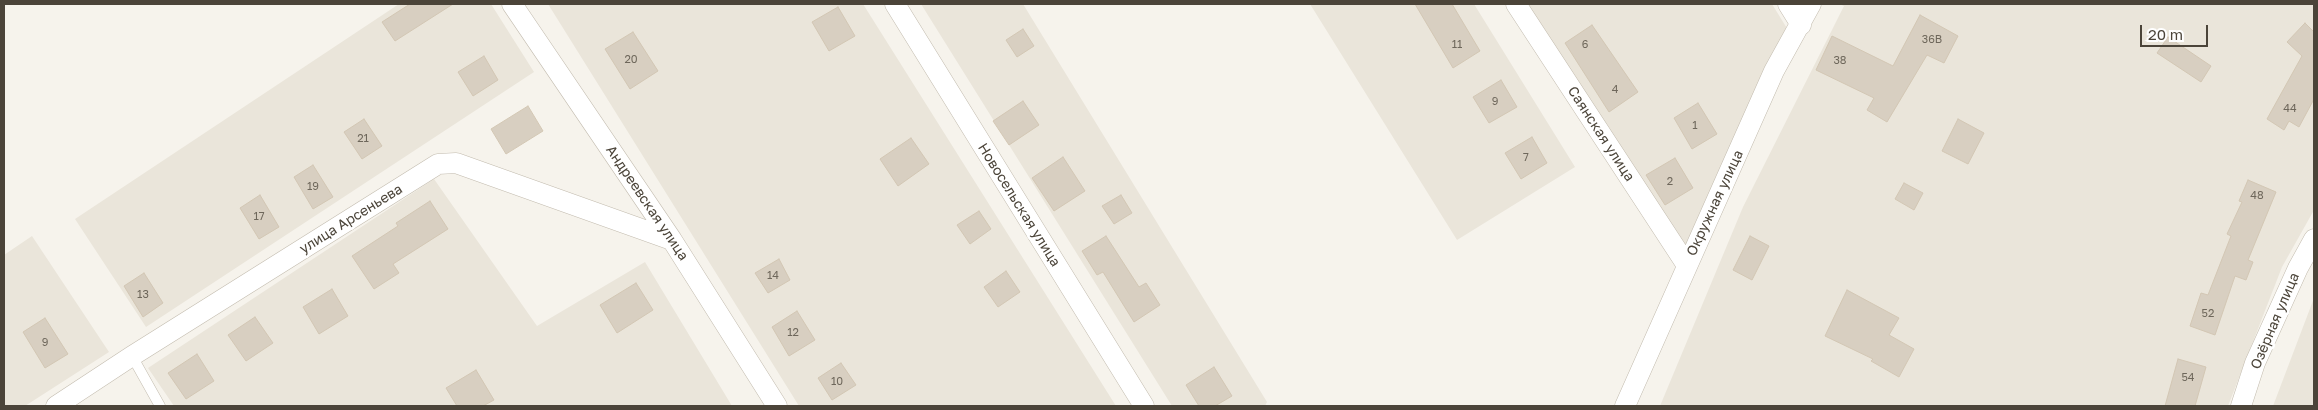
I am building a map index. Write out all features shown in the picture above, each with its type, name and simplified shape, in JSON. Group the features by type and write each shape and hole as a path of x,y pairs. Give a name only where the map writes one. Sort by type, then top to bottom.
{"street":[{"name":"Андреевская улица","path":"512,4 672,240 777,406"},
{"name":"Новосельская улица","path":"895,4 1144,406"},
{"name":"Саянская улица","path":"1516,4 1686,264"},
{"path":"1788,4 1801,25"},
{"name":"Окружная улица","path":"1625,406 1686,264 1774,71 1812,4"},
{"name":"улица Арсеньева","path":"56,406 132,356 438,164 456,163 672,240"},
{"name":"Озёрная улица","path":"2241,406 2255,363 2298,268 2314,240"}],"lane":[{"path":"132,356 160,406"}],"shaded area":[{"path":"399,4 491,4 534,72 146,327 75,219"},
{"path":"548,4 863,4 1116,406 799,406"},
{"path":"921,4 1023,4 1267,402 1265,406 1172,406"},
{"path":"1310,4 1474,4 1575,167 1457,240"},
{"path":"1517,4 1772,4 1788,30 1681,258"},
{"path":"1839,4 2314,4 2314,210 2282,267 2228,406 1660,406 1743,207 1844,6"},
{"path":"434,179 537,326 645,262 732,406 174,406 148,368"},
{"path":"32,236 109,352 25,406 4,406 4,255"},
{"path":"2314,298 2314,406 2273,406"}],"building":[{"path":"410,4 453,4 395,41 382,22"},
{"path":"1415,4 1452,4 1480,51 1453,68"},
{"path":"838,7 855,36 829,51 812,22"},
{"path":"1920,15 1958,36 1944,63 1927,55 1887,122 1867,110 1874,98 1816,70 1832,36 1893,66"},
{"path":"2305,23 2314,32 2314,99 2299,127 2289,121 2284,130 2267,119 2302,56 2287,42"},
{"path":"1592,25 1638,92 1609,112 1565,43"},
{"path":"1023,29 1034,46 1017,57 1006,40"},
{"path":"633,32 658,71 630,89 605,49"},
{"path":"2168,37 2211,66 2201,82 2157,53"},
{"path":"484,56 498,80 473,96 458,72"},
{"path":"1501,80 1517,107 1489,123 1473,97"},
{"path":"1023,101 1039,125 1009,145 993,121"},
{"path":"1698,103 1717,134 1692,149 1674,118"},
{"path":"528,106 543,131 506,154 491,129"},
{"path":"364,119 382,146 362,159 344,132"},
{"path":"1958,119 1984,133 1968,164 1942,151"},
{"path":"1532,137 1547,163 1521,179 1505,153"},
{"path":"911,138 929,164 898,186 880,159"},
{"path":"1063,157 1085,191 1054,211 1032,178"},
{"path":"1675,158 1693,188 1665,205 1646,175"},
{"path":"313,165 333,197 313,209 294,177"},
{"path":"2248,180 2276,192 2248,260 2253,262 2246,280 2235,276 2215,335 2190,326 2201,293 2208,295 2231,236 2227,234 2242,202 2239,201"},
{"path":"1904,183 1923,193 1914,210 1895,199"},
{"path":"260,195 279,227 259,239 240,208"},
{"path":"1121,195 1132,213 1114,224 1102,206"},
{"path":"430,201 448,229 393,264 399,273 374,289 352,256 398,226 396,223"},
{"path":"979,211 991,229 970,244 957,225"},
{"path":"1106,236 1139,287 1146,283 1160,305 1134,322 1103,272 1097,275 1082,251"},
{"path":"1750,236 1769,246 1752,280 1733,270"},
{"path":"779,259 790,280 768,293 755,273"},
{"path":"1006,271 1020,292 998,307 984,287"},
{"path":"144,273 163,303 143,317 124,286"},
{"path":"636,283 653,310 617,333 600,305"},
{"path":"332,289 348,316 319,334 303,307"},
{"path":"1847,290 1899,318 1889,335 1914,349 1899,377 1871,361 1873,359 1825,336"},
{"path":"797,311 815,340 789,356 772,327"},
{"path":"255,317 273,343 246,361 228,335"},
{"path":"45,318 68,354 45,368 23,332"},
{"path":"197,354 214,381 186,399 168,373"},
{"path":"2178,359 2206,367 2195,406 2165,406"},
{"path":"841,363 856,385 832,400 818,378"},
{"path":"1214,367 1232,396 1215,406 1199,406 1186,385"},
{"path":"476,370 494,400 483,406 457,406 446,388"}]}
